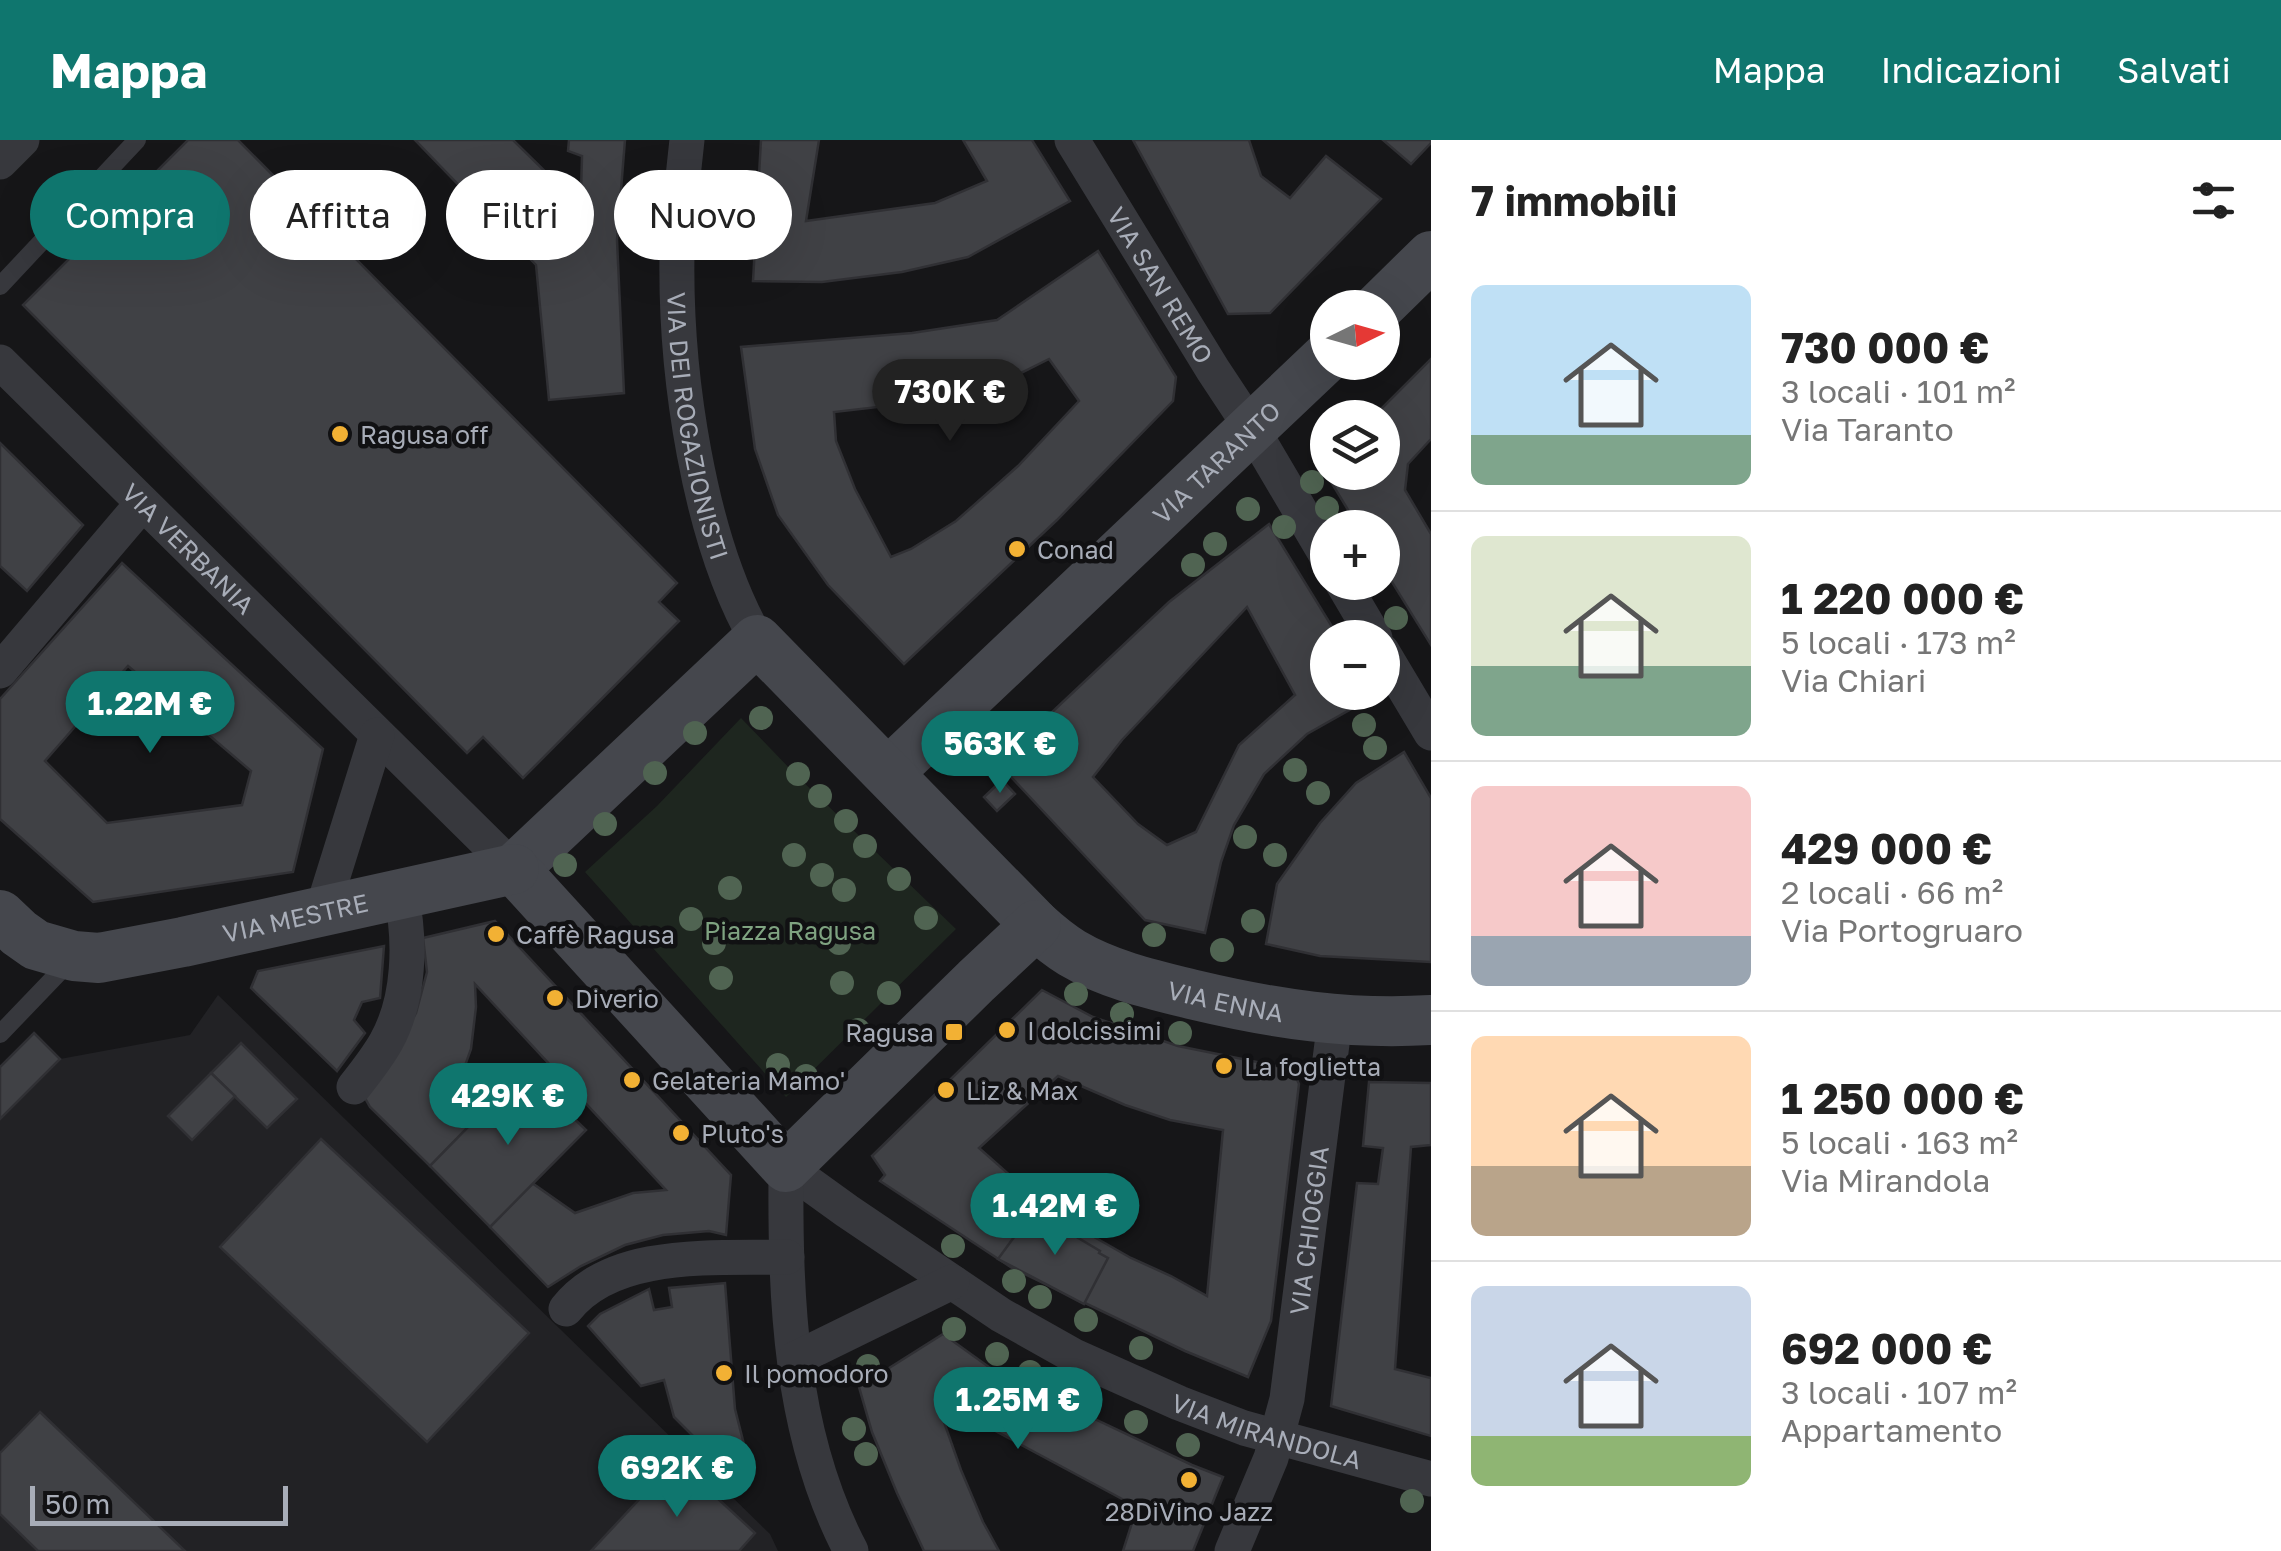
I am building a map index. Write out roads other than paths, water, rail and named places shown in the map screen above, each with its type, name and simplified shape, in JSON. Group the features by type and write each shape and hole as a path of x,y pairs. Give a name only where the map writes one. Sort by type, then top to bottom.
{"main road":[{"path":"1396,290 1431,256"},
{"name":"VIA TARANTO","path":"888,773 1310,373"},
{"path":"757,640 888,773 1036,925 786,1167 514,869 757,640"},
{"name":"VIA MESTRE","path":"74,956 116,956 514,869"},
{"path":"0,915 36,945 74,956"},
{"name":"VIA ENNA","path":"1036,925 1074,954 1136,979 1239,1005 1335,1020 1431,1020"}],"street":[{"path":"0,162 22,140"},
{"name":"VIA DEI ROGAZIONISTI","path":"687,140 677,252 688,408 714,539 734,596 757,640"},
{"name":"VIA SAN REMO","path":"1072,140 1310,527"},
{"name":"VIA VERBANIA","path":"0,362 514,869"},
{"path":"0,671 142,504"},
{"path":"1400,681 1431,732"},
{"path":"322,911 377,735"},
{"path":"354,1087 387,1040 398,1013 408,934 401,894"},
{"name":"VIA CHIOGGIA","path":"1232,1551 1278,1438 1290,1379 1335,1020"},
{"path":"786,1167 794,1359 803,1421 826,1500 852,1551"},
{"path":"786,1167 952,1282 794,1359"},
{"path":"566,1310 593,1284 652,1263 788,1257"},
{"name":"VIA MIRANDOLA","path":"952,1282 1074,1356 1179,1403 1278,1438 1431,1479"}],"lane":[{"path":"0,286 138,140"},
{"path":"0,1034 74,956"}],"place":[{"name":"Ragusa off","path":"340,434"},
{"name":"Conad","path":"1017,549"},
{"name":"Caffè Ragusa","path":"496,934"},
{"name":"Diverio","path":"555,998"},
{"name":"I dolcissimi","path":"1007,1030"},
{"name":"Ragusa","path":"954,1032"},
{"name":"La foglietta","path":"1224,1066"},
{"name":"Gelateria Mamo'","path":"632,1080"},
{"name":"Liz & Max","path":"946,1090"},
{"name":"Pluto's","path":"681,1133"},
{"name":"Il pomodoro","path":"724,1373"},
{"name":"28DiVino Jazz","path":"1189,1480"}],"park label":[{"name":"Piazza Ragusa","path":"790,930"}]}
